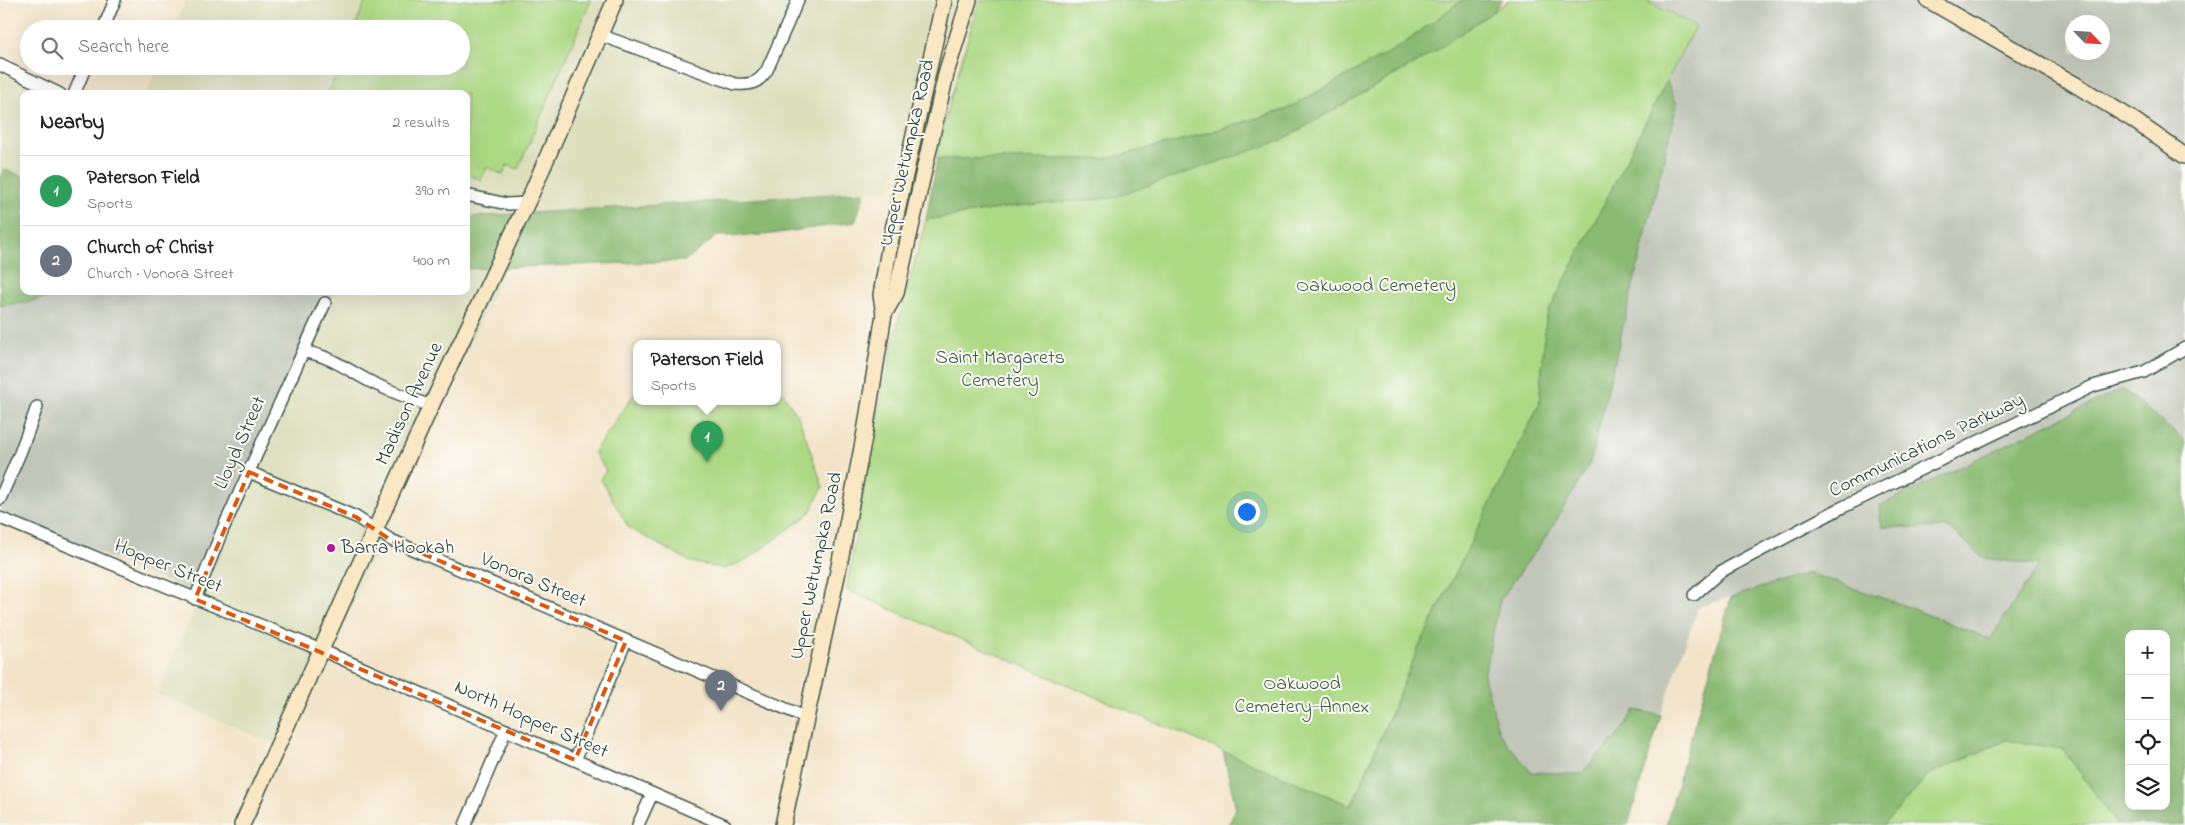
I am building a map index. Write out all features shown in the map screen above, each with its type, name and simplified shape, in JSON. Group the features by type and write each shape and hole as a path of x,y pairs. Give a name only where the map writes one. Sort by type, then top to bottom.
{"main road":[{"name":"Madison Avenue","path":"242,825 374,529 527,203 615,0"},
{"name":"Upper Wetumpka Road","path":"783,825 863,440 884,314 881,295 890,243 944,0"},
{"name":"Upper Wetumpka Road","path":"884,314 896,293 936,113 969,0"},
{"path":"1928,0 2108,104 2185,156"},
{"path":"920,110 936,113"}],"street":[{"path":"107,20 115,0"},
{"path":"600,35 735,84 750,84 761,79 767,70 798,0"},
{"path":"0,65 20,75"},
{"path":"21,75 52,90"},
{"path":"76,90 82,75"},
{"path":"470,196 507,204 527,203"},
{"name":"Lloyd Street","path":"195,599 222,531 325,304"},
{"name":"Communications Parkway","path":"1694,595 1720,572 1841,508 2093,386 2144,372 2185,348"},
{"path":"303,352 320,355 352,370 371,382 431,406"},
{"path":"0,498 37,407"},
{"name":"Vonora Street","path":"249,472 356,517 391,540 805,717"},
{"name":"Hopper Street","path":"0,518 321,650"},
{"path":"575,760 626,641"},
{"name":"North Hopper Street","path":"321,650 725,825"},
{"path":"465,825 506,730"},
{"path":"638,825 652,794"}],"highlighted area":[{"path":"249,472 356,517 391,540 626,641 575,760 195,599"}],"shaded area":[{"path":"186,0 955,0 889,190 470,217 470,90 148,90 154,75 470,75 470,20 178,20"},
{"path":"1645,0 2185,0 2185,441 2122,389 1882,527 1949,528 1984,558 2039,565 1990,639 1900,604 1809,573 1698,607 1661,715 1635,710 1619,734 1580,774 1531,772 1499,733 1484,676 1500,600 1550,531 1590,463 1677,104 1667,81 1695,26"},
{"path":"0,73 39,90 20,90 20,175 4,169 0,177"},
{"path":"505,267 288,750 157,694 334,295 470,295 470,269"},
{"path":"67,295 334,295 201,596 0,511 0,306"}],"green space":[{"path":"366,0 591,0 518,169 507,165 503,175 487,167 481,180 470,176 470,90 330,90 335,75 470,75 470,20 358,20"},
{"path":"979,0 1462,0 1402,45 1285,110 1186,139 1105,159 937,159 939,139"},
{"path":"1462,0 1503,0 1491,13 1426,57 1280,141 1112,198 1017,206 926,220 937,159 1105,159 1186,139 1285,110 1402,45"},
{"path":"1510,0 1645,0 1695,26 1546,317 1539,405 1418,649 1351,806 846,590 874,431 898,322 926,220 1017,206 1280,141 1426,57"},
{"path":"1667,81 1677,104 1590,463 1550,531 1500,600 1484,676 1499,733 1531,772 1580,774 1619,734 1635,710 1661,715 1628,825 1228,825 1236,808 1223,751 1352,806 1418,649 1539,405 1546,317"},
{"path":"4,169 20,175 20,295 67,295 0,306 0,177"},
{"path":"865,192 855,222 765,235 717,236 685,261 470,269 470,217"},
{"path":"2122,389 2185,441 2185,825 2118,825 2063,749 2007,740 1929,774 1884,825 1666,825 1731,597 1809,573 1900,604 1990,639 2039,565 1984,558 1949,528 1882,527 1879,506"},
{"path":"781,390 799,418 823,487 809,514 748,559 725,569 691,562 629,528 600,478 606,471 594,452 633,396 633,405 781,405"},
{"path":"2007,740 2063,749 2118,825 1884,825 1929,774"}],"place":[{"name":"Paterson Field","path":"707,462"},
{"name":"Barra Hookah","path":"331,548"},
{"name":"Church of Christ","path":"721,711"}],"park label":[{"name":"Oakwood Cemetery","path":"1376,286"},
{"name":"Saint Margarets Cemetery","path":"1000,370"},
{"name":"Oakwood Cemetery-Annex","path":"1302,696"}]}
